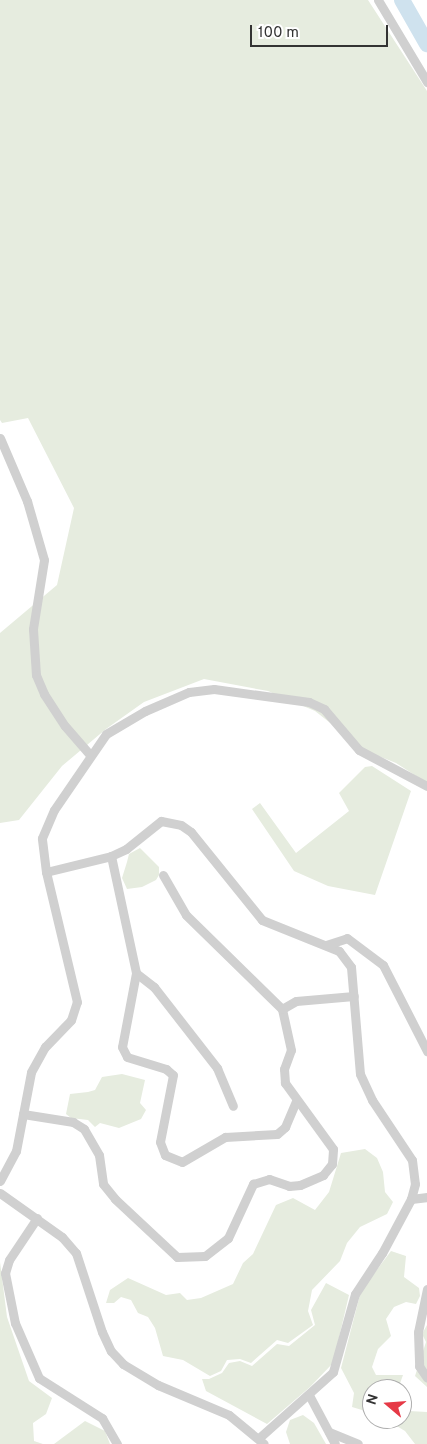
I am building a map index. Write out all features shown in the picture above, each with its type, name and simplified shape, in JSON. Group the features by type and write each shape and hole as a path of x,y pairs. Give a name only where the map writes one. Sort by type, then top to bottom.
{"street":[{"path":"378,0 427,82"},
{"path":"0,438 27,501 44,560 33,629 36,674 44,694 65,726 90,756"},
{"path":"0,1181 16,1151 31,1072 37,1058 67,1027 77,1002 41,851 46,824 90,756 112,729 145,710 180,694 214,689 316,704 333,717 359,750 427,786"},
{"path":"0,1193 62,1237 76,1253 102,1332 111,1351 123,1364 158,1385 229,1415 262,1441 309,1395 337,1364 355,1294 382,1253 411,1199 415,1184 412,1160 372,1100 360,1074 353,972 347,957 326,945 262,920 191,832 181,824 161,822 126,849 112,856 46,872"},
{"path":"112,856 136,973 122,1047 127,1057 166,1069 174,1075 160,1142 165,1155 182,1162 225,1137 277,1134 285,1127 296,1102"},
{"path":"24,1114 73,1122 84,1129 99,1155 106,1190 170,1252 186,1259 205,1256 222,1245 250,1188 258,1181 269,1179 295,1186 328,1171 332,1164 332,1149 296,1102 284,1077 290,1050 282,1009 186,915 163,875"},
{"path":"326,945 337,939 347,938 379,960 427,1051"},
{"path":"136,973 154,987 217,1068 233,1106"},
{"path":"282,1009 296,1001 354,996"},
{"path":"411,1199 427,1198"},
{"path":"36,1218 9,1260 5,1273 15,1323 39,1378 102,1418 117,1444"},
{"path":"427,1289 418,1332 419,1366 427,1378"},
{"path":"309,1395 335,1444"},
{"path":"329,1432 358,1444"}],"shaded area":[{"path":"0,0 368,0 427,91 427,783 396,763 366,751 315,711 268,691 204,679 144,702 106,729 62,766 19,820 0,823 0,633 57,585 74,508 28,418 2,423 0,420"},
{"path":"372,766 411,791 375,895 328,886 294,871 252,809 260,803 296,853 349,811 339,793 365,767"},
{"path":"140,848 159,867 159,875 156,880 142,887 127,889 122,878 129,854"},
{"path":"122,1074 145,1080 140,1103 146,1110 141,1119 119,1128 100,1123 95,1127 88,1120 71,1118 66,1114 70,1094 95,1090 102,1077"},
{"path":"365,1149 377,1158 383,1172 385,1192 393,1202 387,1214 360,1227 347,1243 340,1261 312,1290 308,1311 313,1325 288,1343 277,1340 251,1363 240,1359 227,1360 221,1371 210,1376 183,1360 163,1356 155,1328 148,1317 138,1313 131,1300 121,1297 114,1303 106,1303 110,1290 128,1278 166,1295 180,1293 187,1300 201,1298 233,1284 243,1263 253,1254 276,1205 293,1198 315,1210 329,1192 341,1153"},
{"path":"391,1251 406,1256 404,1277 419,1288 420,1296 416,1304 406,1302 394,1307 386,1319 391,1336 378,1349 372,1367 376,1375 403,1375 402,1379 362,1379 362,1410 352,1407 354,1393 341,1368 361,1291"},
{"path":"0,1262 7,1317 29,1381 52,1398 46,1414 33,1423 34,1441 43,1444 0,1444"},
{"path":"326,1283 349,1295 333,1363 310,1387 267,1424 206,1391 202,1379 209,1379 222,1373 229,1363 240,1361 252,1366 277,1344 289,1346 315,1325 311,1310"},
{"path":"427,1325 427,1387 415,1376 426,1342 422,1334"},
{"path":"412,1411 427,1412 427,1444 415,1444 402,1429 412,1429"},
{"path":"303,1415 314,1423 326,1444 290,1444 286,1432 290,1420"},
{"path":"85,1421 105,1431 110,1444 54,1444"}],"waterway":[{"path":"402,0 427,44"}]}
